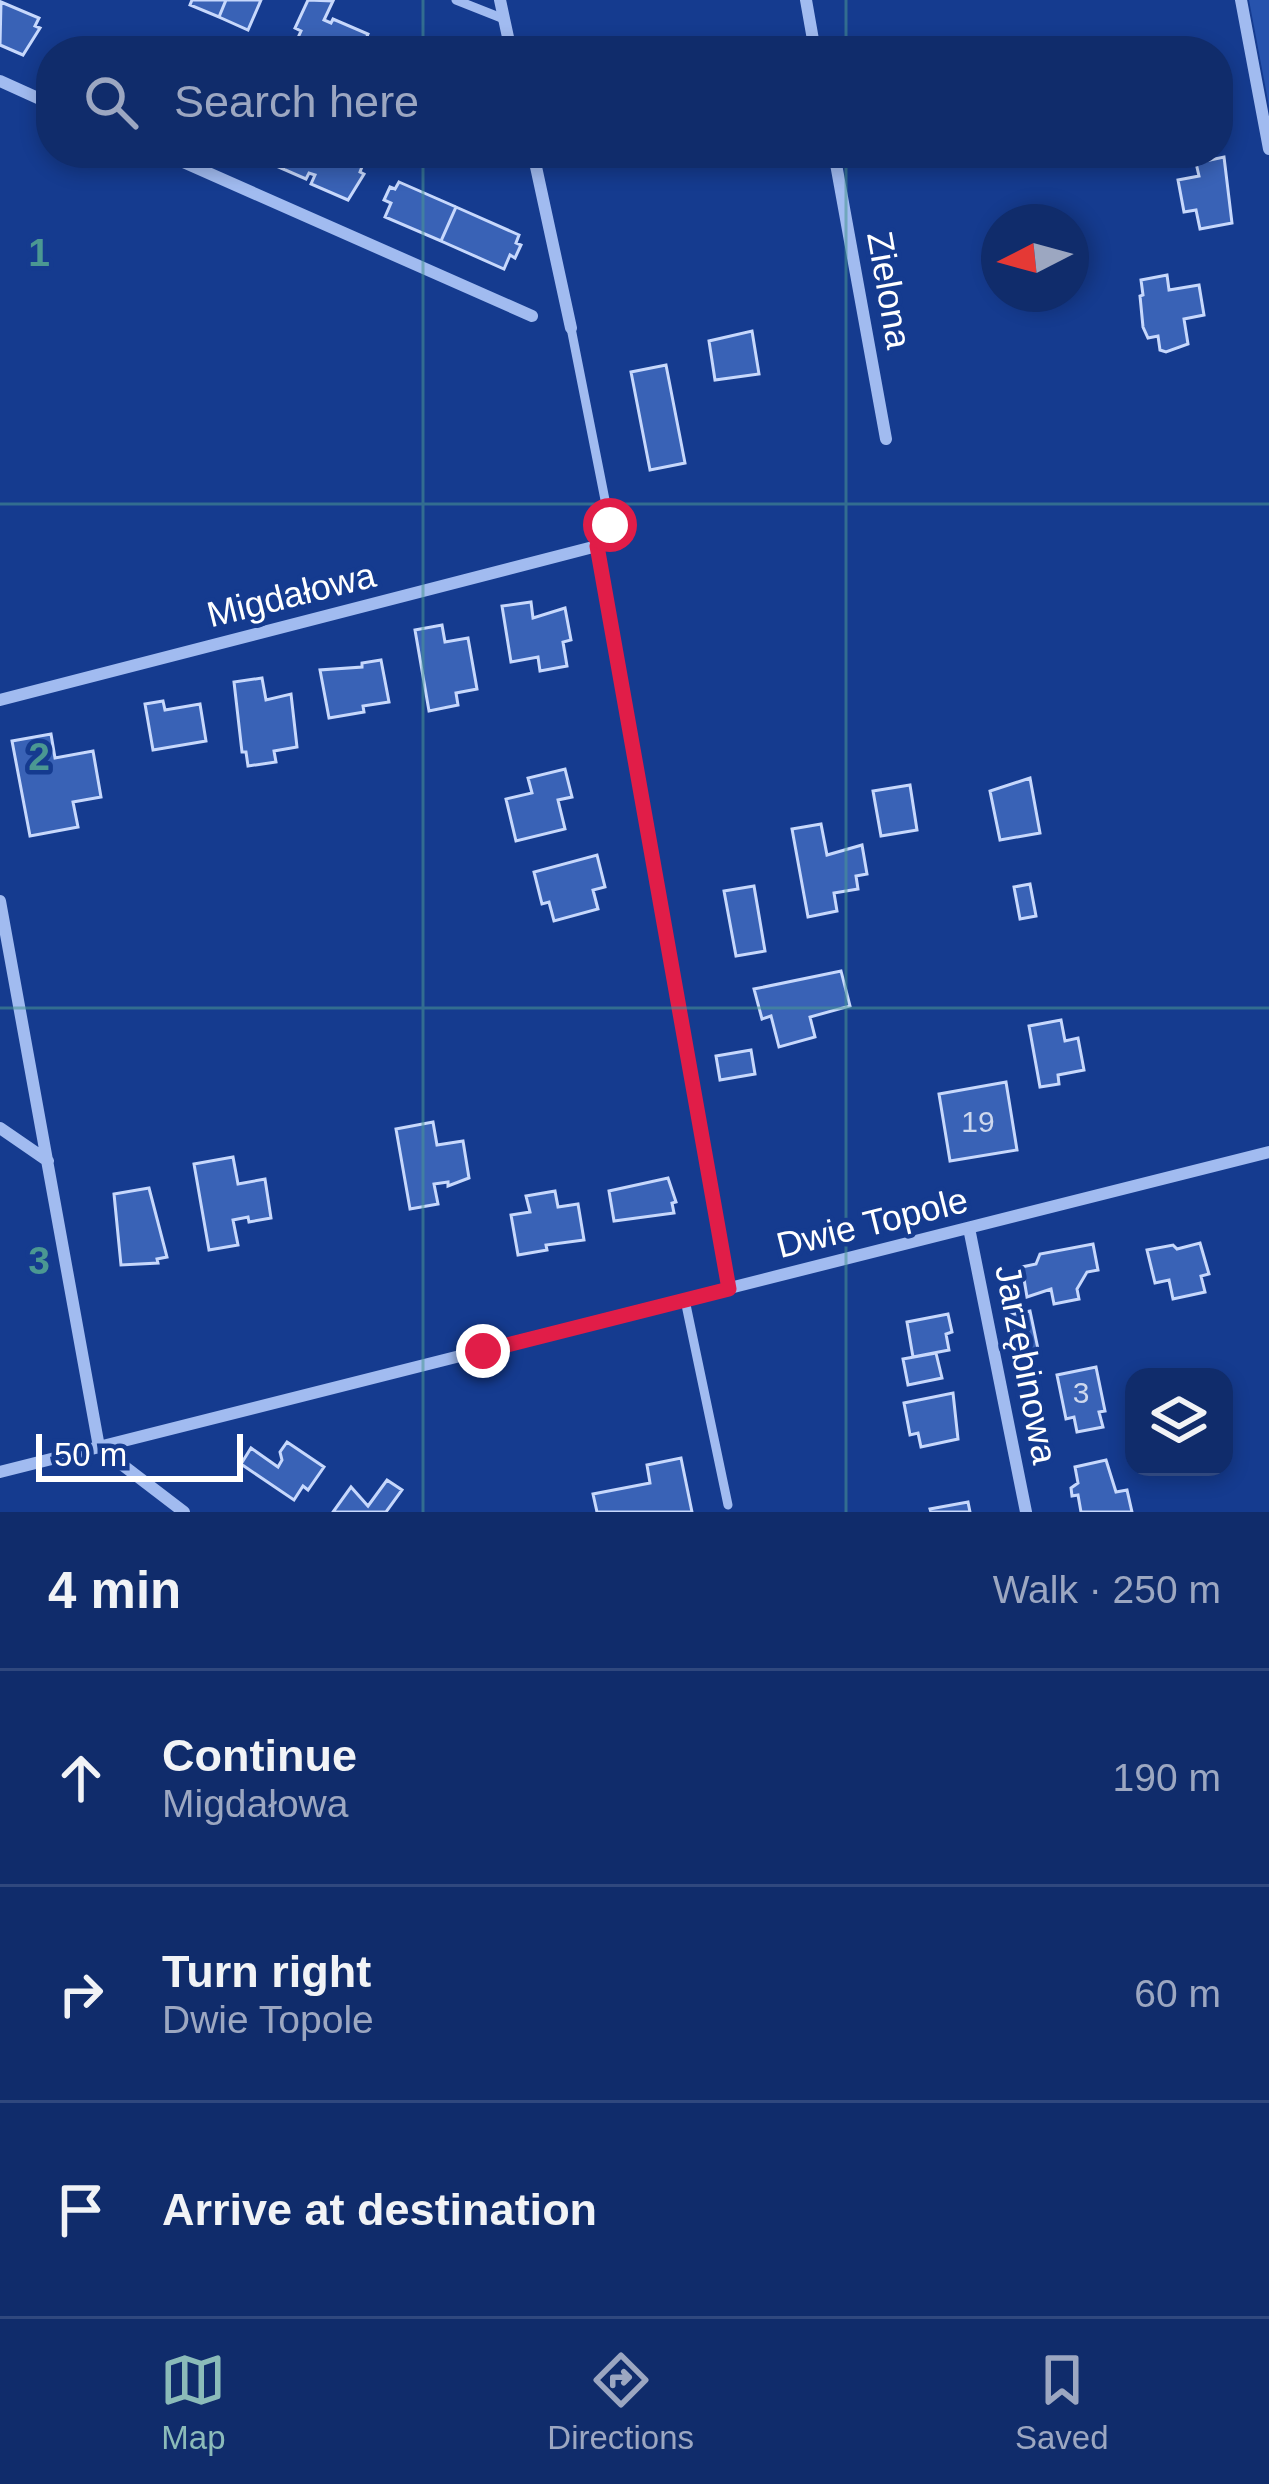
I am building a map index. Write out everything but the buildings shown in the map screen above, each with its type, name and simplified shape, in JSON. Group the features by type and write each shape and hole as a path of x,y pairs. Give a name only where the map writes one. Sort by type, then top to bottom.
{"street":[{"path":"500,0 508,36"},
{"path":"806,0 812,36"},
{"path":"1241,0 1269,149"},
{"path":"0,81 36,97"},
{"path":"197,168 532,316"},
{"path":"536,168 571,328"},
{"name":"Zielona","path":"837,168 886,439"},
{"path":"597,546 729,1289"},
{"name":"Migdałowa","path":"0,700 597,546"},
{"path":"0,901 99,1447 184,1512"},
{"path":"0,1128 48,1161"},
{"name":"Dwie Topole","path":"0,1472 1269,1152"},
{"name":"Jarzębinowa","path":"969,1228 1026,1512"}],"lane":[{"path":"455,0 504,20"},
{"path":"571,328 610,525 597,546"},
{"path":"685,1300 728,1504"}],"shaded area":[{"path":"1249,0 1269,0 1269,106"}],"route":[{"path":"483,1351 729,1289 597,546 610,525"}]}
